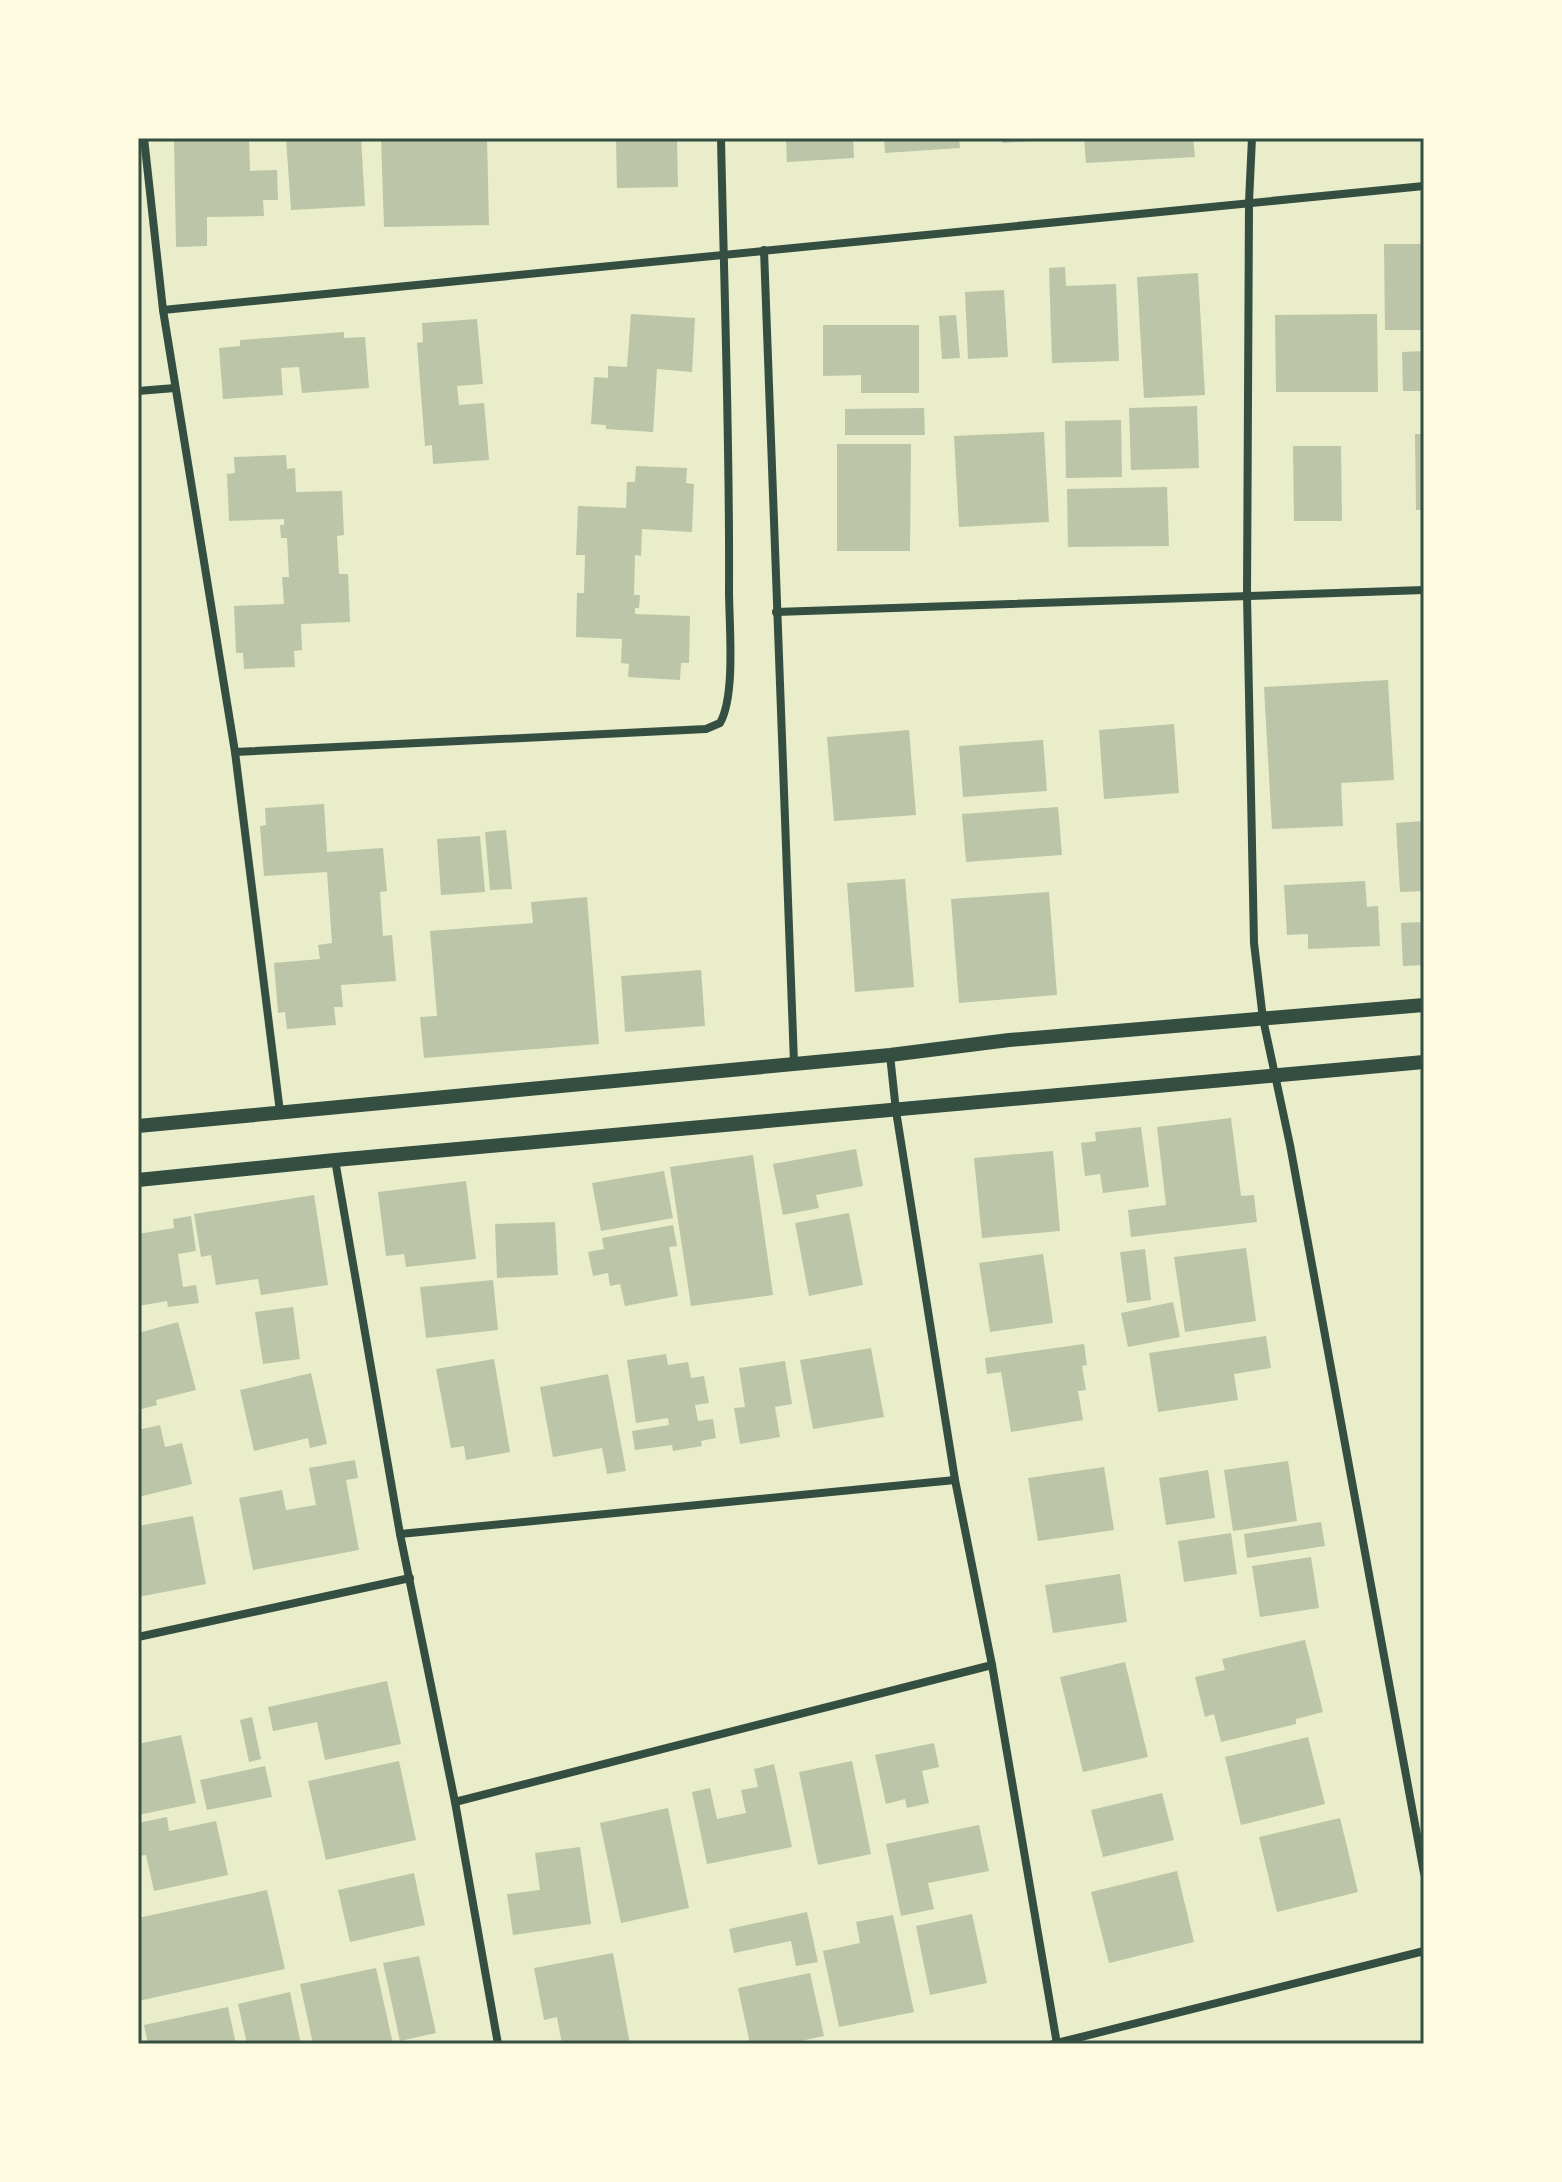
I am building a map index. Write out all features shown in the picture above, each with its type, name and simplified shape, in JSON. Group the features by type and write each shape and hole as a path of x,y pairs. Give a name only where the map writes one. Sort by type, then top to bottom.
{"street":[{"path":"144,138 163,310 235,752 280,1112"},
{"path":"235,752 706,729 720,723 728,704 730,506 721,138"},
{"path":"1252,138 1247,596 1254,943 1263,1019 1290,1145 1424,1873"},
{"path":"163,310 1424,186"},
{"path":"764,250 794,1063"},
{"path":"138,391 175,388"},
{"path":"776,612 1424,590"},
{"path":"138,1126 890,1055 1009,1040 1424,1005"},
{"path":"890,1055 896,1111 955,1480 992,1665 1056,2044 1424,1951"},
{"path":"138,1180 1424,1062"},
{"path":"335,1160 400,1534 455,1802 498,2044"},
{"path":"400,1534 955,1480"},
{"path":"138,1637 410,1578"},
{"path":"455,1802 992,1665"}],"building":[{"path":"174,138 249,138 250,171 277,170 278,200 263,200 264,216 207,217 207,246 176,247"},
{"path":"286,138 361,138 365,206 291,210"},
{"path":"381,138 487,138 489,225 384,227"},
{"path":"616,138 677,138 678,187 617,188"},
{"path":"786,138 853,138 854,158 787,162"},
{"path":"884,138 959,138 960,148 885,153"},
{"path":"1002,138 1053,138 1053,140 1002,143"},
{"path":"1084,138 1193,138 1195,157 1086,163"},
{"path":"1384,244 1424,244 1424,330 1385,330"},
{"path":"1065,267 1066,286 1116,284 1119,361 1052,363 1049,268"},
{"path":"1198,273 1205,395 1144,398 1137,277"},
{"path":"1004,290 1008,357 968,359 965,292"},
{"path":"631,314 695,318 692,372 657,369 653,432 606,429 606,425 591,424 594,377 608,378 608,366 627,367"},
{"path":"1377,314 1378,392 1276,392 1275,315"},
{"path":"956,315 960,358 942,359 939,316"},
{"path":"477,319 483,384 457,386 459,405 484,403 489,460 433,464 432,445 425,446 417,343 423,342 422,323"},
{"path":"823,325 919,325 919,393 861,393 861,375 823,376"},
{"path":"344,332 344,338 365,337 369,388 302,393 299,367 281,368 283,395 223,399 219,348 240,346 240,340"},
{"path":"1424,351 1424,391 1403,391 1402,352"},
{"path":"1197,406 1199,468 1131,470 1129,408"},
{"path":"924,408 925,435 845,435 845,409"},
{"path":"1121,420 1122,477 1066,478 1065,421"},
{"path":"1044,432 1049,522 959,527 954,436"},
{"path":"1415,434 1424,434 1424,510 1416,510"},
{"path":"837,444 911,444 910,551 837,551"},
{"path":"1293,446 1341,446 1342,521 1294,521"},
{"path":"286,455 287,469 295,468 296,492 342,491 344,535 337,536 339,574 348,574 350,622 301,624 302,650 294,651 295,667 244,669 243,653 236,653 234,606 284,604 282,577 289,577 287,538 281,538 280,525 284,525 284,519 229,521 227,474 235,473 234,457"},
{"path":"636,466 687,468 686,483 694,484 692,532 642,529 641,556 635,555 634,595 640,595 635,614 690,616 689,663 681,663 680,680 628,677 629,664 621,663 622,639 576,637 577,593 584,593 585,555 576,555 578,506 626,508 627,482 635,482"},
{"path":"1167,487 1169,546 1068,547 1067,489"},
{"path":"1388,680 1394,780 1341,783 1343,826 1272,829 1264,687"},
{"path":"1174,724 1179,793 1104,799 1099,730"},
{"path":"909,730 916,815 834,821 827,737"},
{"path":"1043,740 1047,791 963,797 959,746"},
{"path":"324,804 327,852 383,848 387,891 380,892 383,936 392,935 396,981 341,985 343,1007 334,1007 336,1025 287,1029 285,1012 278,1013 274,963 320,959 318,945 332,943 327,872 264,876 260,826 266,825 265,808"},
{"path":"1058,807 1062,855 966,862 962,814"},
{"path":"1424,821 1424,891 1400,892 1396,823"},
{"path":"506,830 512,889 490,890 485,832"},
{"path":"480,836 485,892 441,895 437,839"},
{"path":"905,879 914,987 855,992 847,883"},
{"path":"1365,881 1367,907 1378,906 1380,946 1308,949 1308,934 1287,935 1284,885"},
{"path":"1049,892 1057,995 959,1003 951,899"},
{"path":"587,897 599,1044 424,1058 420,1017 437,1016 430,931 533,923 531,902"},
{"path":"1424,922 1424,965 1403,966 1401,923"},
{"path":"701,970 705,1026 625,1032 621,976"},
{"path":"1231,1118 1241,1196 1254,1195 1257,1222 1131,1237 1128,1210 1166,1205 1157,1127"},
{"path":"1141,1127 1149,1187 1103,1193 1100,1174 1085,1176 1081,1143 1096,1141 1095,1132"},
{"path":"856,1149 863,1186 816,1195 819,1208 783,1215 773,1164"},
{"path":"1053,1151 1060,1231 982,1238 974,1158"},
{"path":"753,1155 773,1295 691,1306 670,1167"},
{"path":"664,1171 673,1218 601,1231 592,1183"},
{"path":"466,1181 476,1259 406,1267 404,1254 386,1256 378,1192"},
{"path":"314,1195 328,1285 261,1295 258,1279 216,1285 211,1255 201,1257 194,1214"},
{"path":"849,1213 863,1285 809,1296 795,1223"},
{"path":"191,1216 196,1251 178,1254 183,1287 196,1285 199,1303 168,1307 167,1301 138,1306 138,1234 174,1228 173,1219"},
{"path":"555,1222 558,1275 497,1278 495,1224"},
{"path":"673,1225 677,1246 669,1247 678,1296 625,1306 620,1284 610,1286 608,1273 593,1276 588,1252 604,1249 602,1238"},
{"path":"1246,1248 1256,1321 1185,1332 1174,1257"},
{"path":"1145,1249 1151,1300 1127,1303 1120,1252"},
{"path":"1043,1254 1053,1323 990,1332 979,1263"},
{"path":"493,1280 498,1330 426,1338 420,1287"},
{"path":"1173,1302 1180,1337 1128,1347 1121,1313"},
{"path":"293,1307 300,1359 263,1364 255,1312"},
{"path":"178,1322 196,1390 156,1400 157,1405 138,1410 138,1333"},
{"path":"1266,1336 1271,1368 1234,1374 1238,1400 1158,1412 1149,1353"},
{"path":"1084,1344 1087,1365 1082,1366 1086,1390 1078,1391 1083,1420 1011,1432 1001,1372 987,1374 985,1358"},
{"path":"871,1348 884,1417 813,1429 800,1360"},
{"path":"666,1354 668,1365 688,1362 691,1378 704,1376 709,1403 695,1405 698,1421 713,1419 716,1438 701,1441 702,1446 673,1451 672,1445 635,1450 632,1431 669,1425 668,1418 636,1423 627,1360"},
{"path":"494,1359 510,1452 466,1460 464,1446 451,1448 436,1369"},
{"path":"785,1361 792,1404 775,1407 780,1437 740,1444 734,1408 745,1407 739,1368"},
{"path":"311,1373 327,1444 310,1448 308,1438 254,1451 240,1390"},
{"path":"608,1374 626,1471 607,1474 602,1448 553,1457 540,1387"},
{"path":"160,1425 165,1447 182,1443 192,1484 138,1497 138,1430"},
{"path":"355,1460 358,1478 346,1480 359,1550 253,1570 239,1498 282,1490 286,1510 316,1505 309,1468"},
{"path":"1288,1461 1297,1521 1233,1531 1224,1470"},
{"path":"1104,1467 1114,1530 1038,1541 1028,1478"},
{"path":"1208,1470 1215,1518 1166,1525 1159,1478"},
{"path":"193,1516 206,1584 138,1597 138,1526"},
{"path":"1321,1522 1325,1546 1247,1558 1244,1534"},
{"path":"1231,1533 1237,1574 1184,1582 1178,1541"},
{"path":"1311,1557 1319,1608 1260,1617 1252,1566"},
{"path":"1120,1574 1127,1622 1053,1633 1045,1585"},
{"path":"1305,1640 1323,1712 1296,1719 1296,1724 1221,1742 1214,1714 1205,1717 1195,1677 1225,1670 1222,1659"},
{"path":"1125,1662 1148,1757 1083,1772 1060,1677"},
{"path":"387,1681 401,1744 325,1760 317,1722 273,1731 268,1707"},
{"path":"252,1717 261,1759 249,1762 240,1720"},
{"path":"181,1735 196,1803 138,1815 138,1744"},
{"path":"1308,1737 1325,1804 1241,1825 1225,1757"},
{"path":"934,1743 939,1767 922,1771 929,1803 907,1808 905,1799 886,1804 875,1755"},
{"path":"399,1761 416,1840 326,1860 308,1781"},
{"path":"852,1761 871,1854 818,1865 799,1772"},
{"path":"774,1764 792,1847 707,1864 692,1792 710,1788 717,1819 746,1813 741,1790 758,1787 754,1769"},
{"path":"265,1766 272,1797 207,1810 200,1780"},
{"path":"1162,1793 1174,1840 1103,1857 1091,1810"},
{"path":"668,1808 689,1908 621,1923 600,1823"},
{"path":"167,1817 169,1831 216,1821 228,1875 154,1891 146,1855 138,1856 138,1823"},
{"path":"1340,1818 1358,1892 1277,1912 1259,1837"},
{"path":"979,1825 989,1871 928,1883 934,1909 901,1916 886,1844"},
{"path":"580,1847 591,1924 513,1935 507,1894 540,1890 535,1853"},
{"path":"1177,1871 1194,1942 1109,1963 1091,1892"},
{"path":"414,1873 425,1925 350,1942 338,1890"},
{"path":"267,1890 285,1969 138,2001 138,1918"},
{"path":"807,1912 818,1962 796,1966 791,1941 734,1953 729,1929"},
{"path":"972,1914 987,1983 930,1995 916,1926"},
{"path":"893,1915 914,2012 839,2027 823,1951 860,1943 856,1922"},
{"path":"613,1953 630,2044 562,2044 557,2017 544,2020 534,1968"},
{"path":"419,1956 436,2033 400,2041 383,1963"},
{"path":"376,1968 393,2044 313,2044 300,1984"},
{"path":"810,1973 824,2036 786,2044 750,2044 738,1988"},
{"path":"290,1992 301,2044 247,2044 238,2004"},
{"path":"228,2007 236,2044 148,2044 144,2025"}]}
